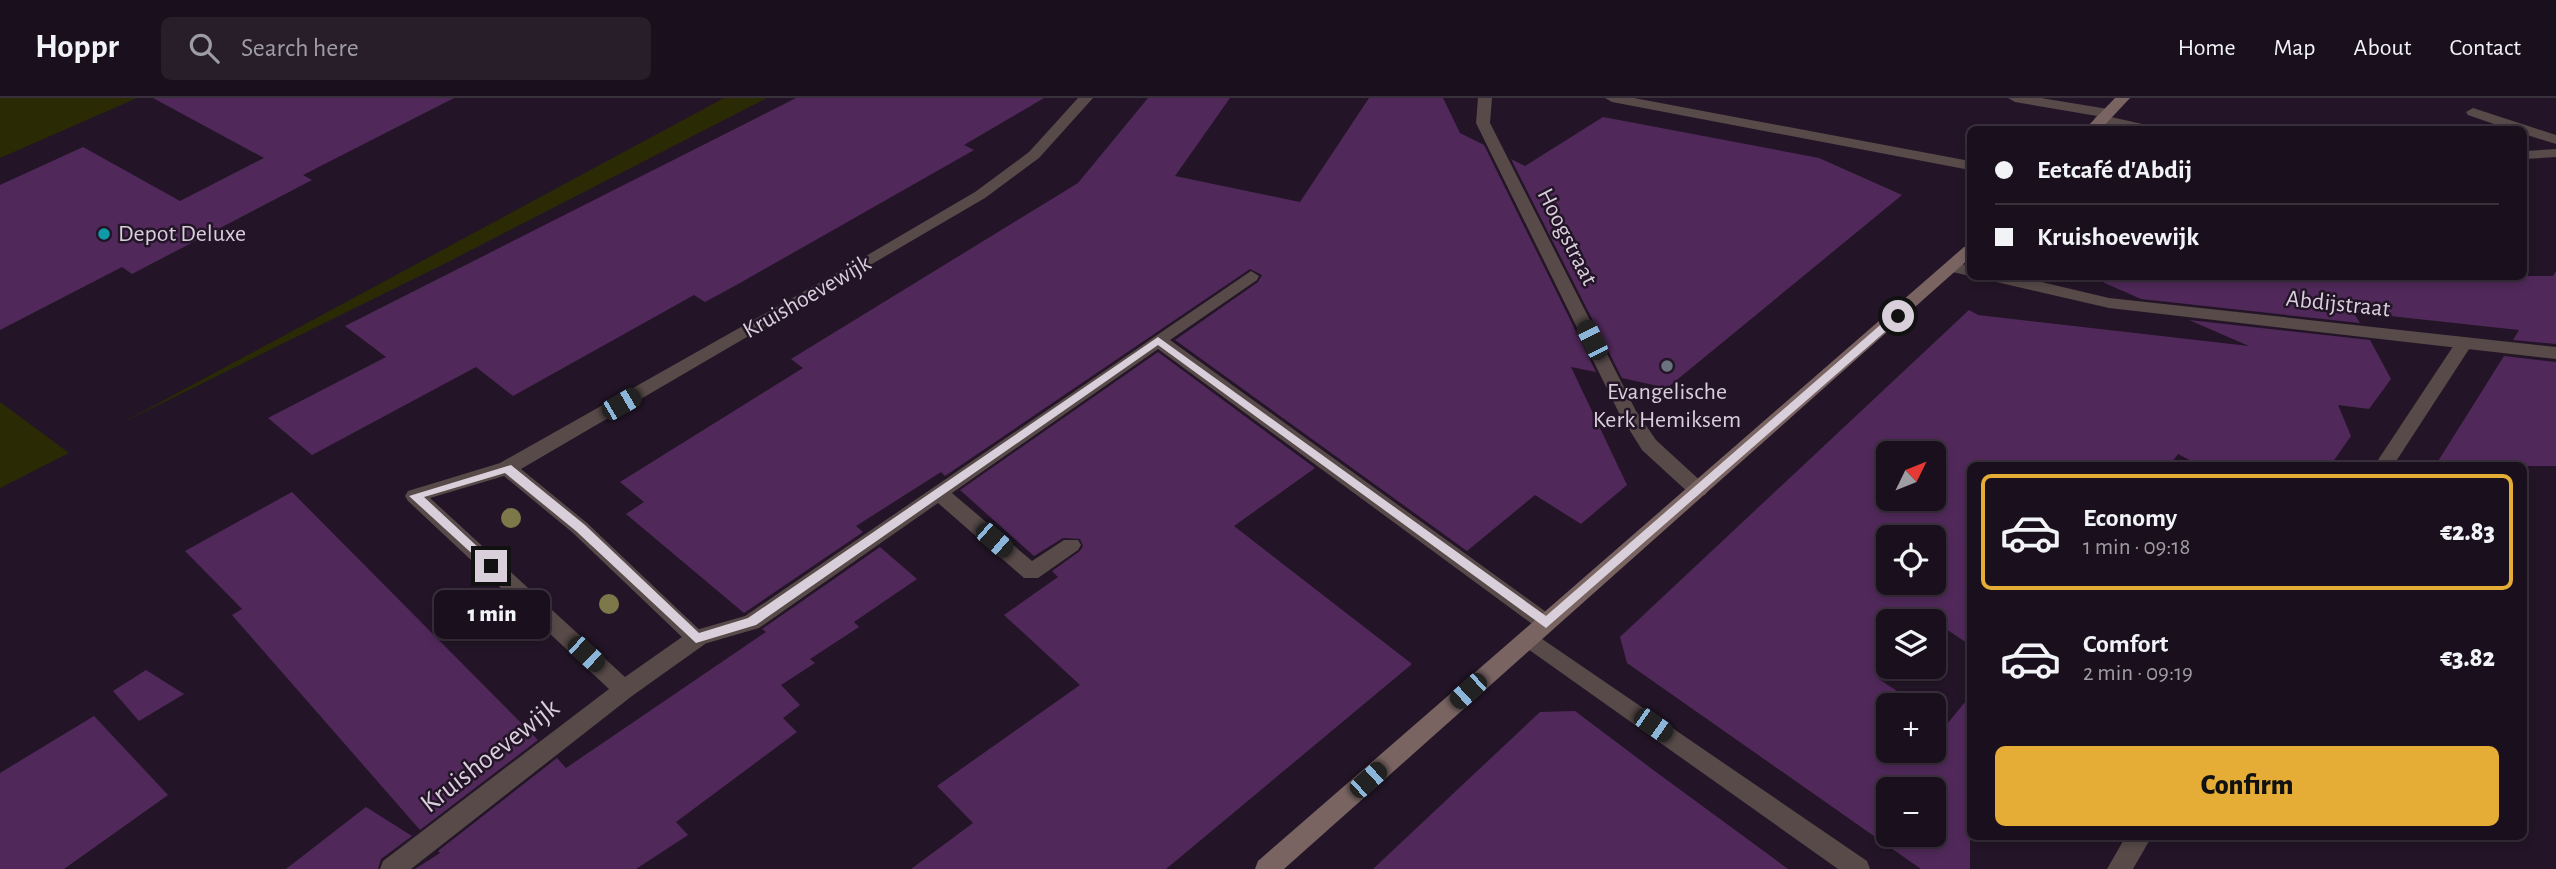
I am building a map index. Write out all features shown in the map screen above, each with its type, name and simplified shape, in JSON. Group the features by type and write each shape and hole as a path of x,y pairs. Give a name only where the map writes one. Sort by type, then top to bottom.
{"main road":[{"path":"2100,121 2123,98"},
{"path":"1267,869 1699,490 1962,269"}],"street":[{"name":"Kruishoevewijk","path":"624,690 415,496 507,468 848,274 980,195 1034,155 1086,98"},
{"name":"Hoogstraat","path":"1485,98 1483,123 1628,413 1648,445 1699,490"},
{"path":"1612,98 1967,165"},
{"path":"2015,98 2100,121"},
{"path":"2473,112 2516,126"},
{"path":"2527,130 2556,139"},
{"path":"2527,155 2556,153"},
{"name":"Kruishoevewijk","path":"392,869 624,690 696,638 752,622 1251,276"},
{"name":"Abdijstraat","path":"2009,280 2109,303 2556,353"},
{"path":"1158,341 1858,869"},
{"path":"2386,462 2464,343"},
{"path":"507,468 580,528 696,638"},
{"path":"939,493 1031,572 1071,545"},
{"path":"2119,869 2137,840"}],"lane":[{"path":"2100,121 2134,126"}],"shaded area":[{"path":"0,98 137,98 0,158"},
{"path":"724,98 767,98 444,264 120,424"},
{"path":"0,402 69,453 0,488"}],"building":[{"name":"Depot Deluxe","path":"153,98 454,98 303,175 312,180 132,274 122,267 0,330 0,185 83,147 180,201 264,158"},
{"path":"796,98 1044,98 964,145 974,150 740,283 705,302 694,295 513,396 476,367 312,455 268,418 386,357 345,326"},
{"path":"1148,98 1230,98 1175,176 1300,202 1369,98 1443,98 1460,133 1484,145 1596,372 1571,367 1627,485 1581,524 1535,495 1467,551 1175,340 1258,282 1262,275 1250,269 945,476 941,472 856,526 863,532 744,613 626,514 644,502 620,482 803,368 791,359 1078,183"},
{"path":"1603,117 1819,158 1902,195 1667,388 1622,378 1511,159 1525,166"},
{"path":"2556,271 2556,344 2513,340 2519,330 2353,312 2360,323 2141,299 2098,280 2527,280 2527,276 2553,276"},
{"path":"1969,310 1978,315 2249,346 2189,320 2370,340 2391,379 2369,409 2338,405 2351,436 2333,462 2193,462 2178,454 2172,462 1967,462 1967,643 1946,629 1946,609 1876,609 1876,679 1900,693 1876,693 1876,763 1946,763 1946,723 1967,700 1967,840 1970,840 1970,869 1921,869 1890,847 1946,847 1946,777 1876,777 1876,837 1627,663 1620,637"},
{"path":"1158,352 1315,468 1234,526 1412,664 1166,869 911,869 973,823 937,786 1080,685 1004,615 1058,577 1052,571 1080,551 1083,546 1080,539 1063,538 1034,556 960,490"},
{"path":"2504,356 2556,362 2556,466 2527,466 2527,462 2438,462"},
{"path":"292,492 538,740 420,830 232,615 242,609 185,551"},
{"path":"880,547 917,579 854,622 859,627 810,659 815,663 781,685 800,705 783,718 797,732 676,822 688,835 636,869 415,869 440,853 438,851 557,758 566,768 766,632 762,629"},
{"path":"146,670 184,694 139,721 113,691"},
{"path":"1575,711 1788,869 1373,869 1540,712"},
{"path":"94,716 168,795 64,869 0,869 0,773"},
{"path":"366,807 412,836 381,859 378,869 286,869"}],"place":[{"name":"Depot Deluxe","path":"104,234"},
{"name":"Evangelische Kerk Hemiksem","path":"1667,366"}],"route":[{"path":"491,566 415,496 507,468 580,528 696,638 752,622 1158,341 1546,623 1898,316"}]}
